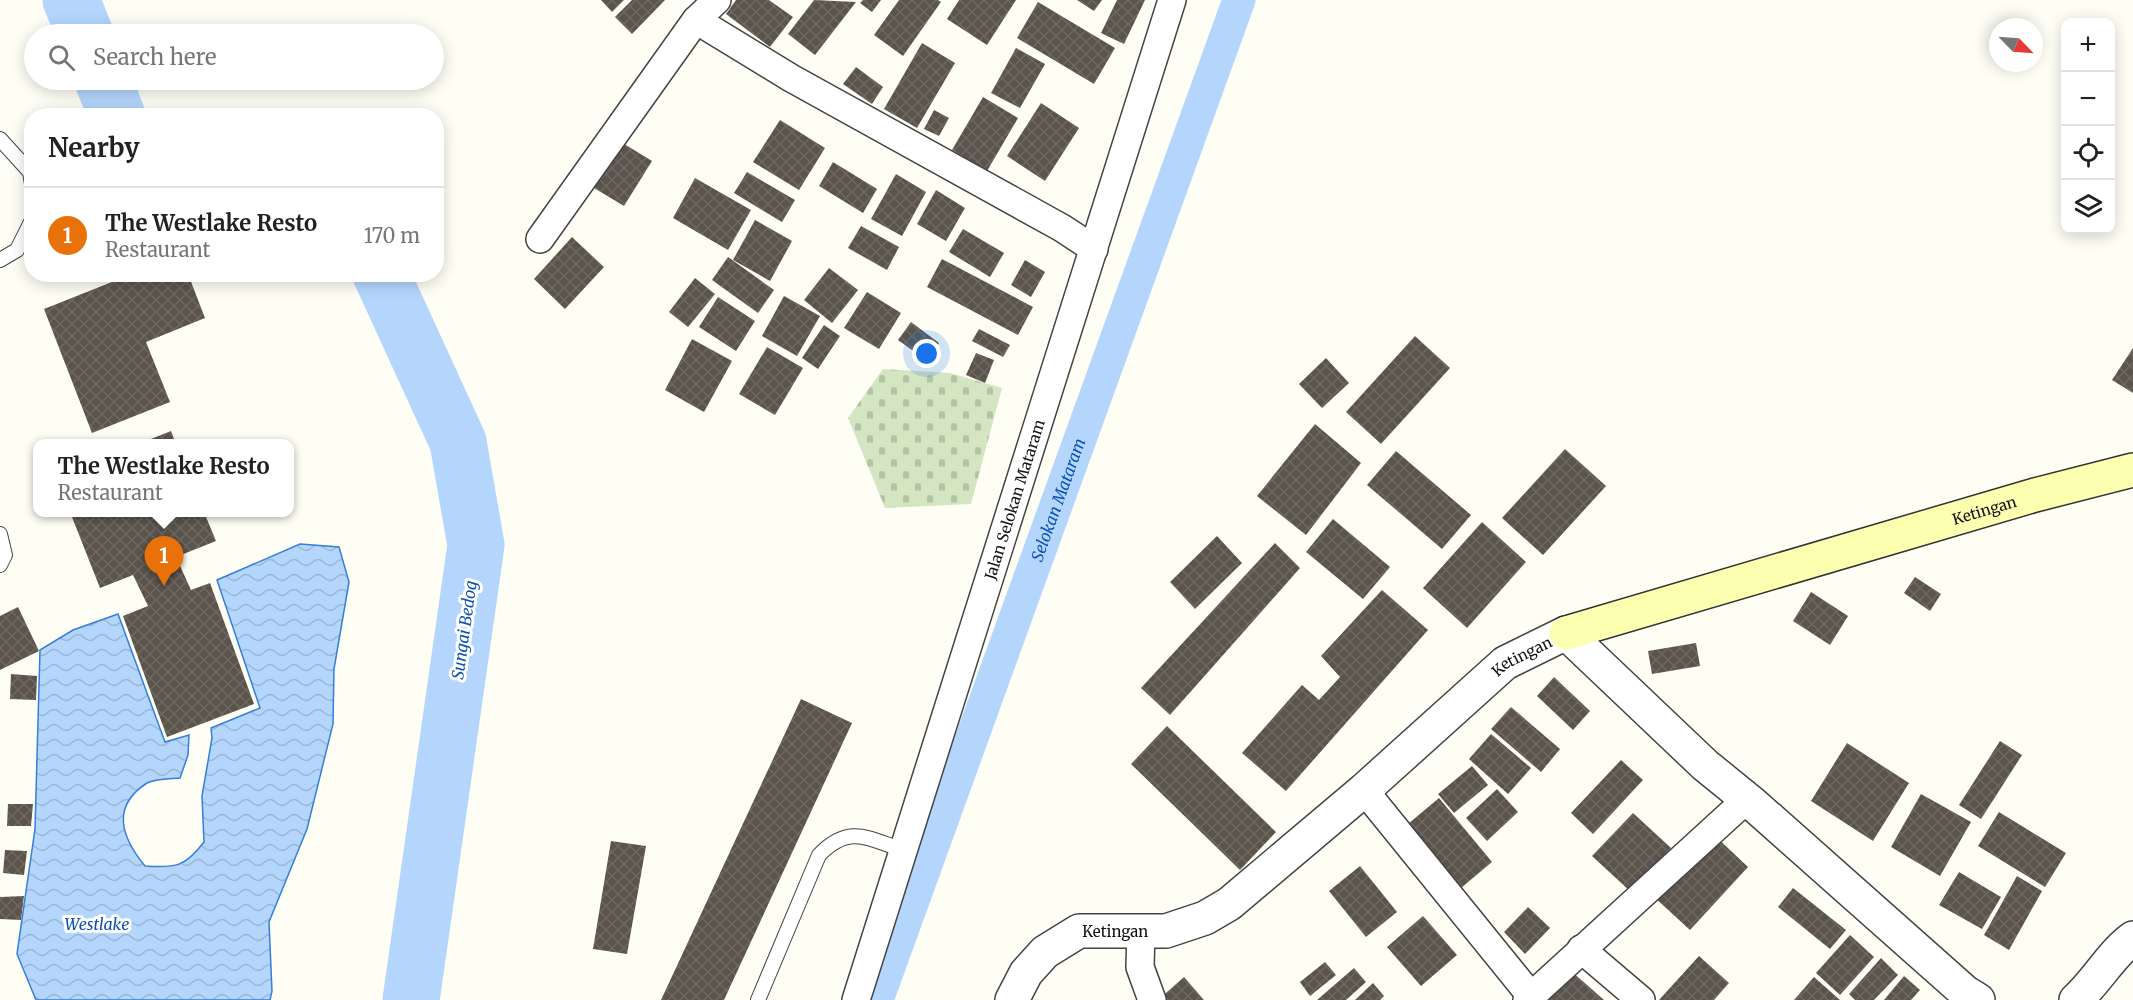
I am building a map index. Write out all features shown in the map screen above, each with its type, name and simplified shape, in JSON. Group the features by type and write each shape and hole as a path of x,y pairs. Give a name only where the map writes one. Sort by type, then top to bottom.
{"main road":[{"name":"Ketingan","path":"1566,633 2035,495 2133,470"}],"street":[{"path":"540,238 696,20 717,0"},
{"name":"Jalan Selokan Mataram","path":"856,1000 1172,0"},
{"path":"696,20 792,78 1062,228 1094,249"},
{"path":"1566,633 1705,765 1747,799 1965,992 1978,1000"},
{"name":"Ketingan","path":"1012,1000 1026,973 1045,952 1079,931 1166,931 1183,927 1229,904 1364,790 1505,663 1566,633"},
{"path":"1364,790 1529,998 1581,948 1747,799"},
{"path":"1141,931 1140,967 1152,1000"},
{"path":"2076,1000 2093,984 2124,945 2133,938"},
{"path":"1581,948 1641,1000"}],"lane":[{"path":"0,139 24,165"},
{"path":"0,260 17,250 24,236"},
{"path":"0,534 5,555 0,565"},
{"path":"758,1000 819,855 832,841 847,836 863,837 903,850"}],"green space":[{"path":"883,369 950,373 1002,388 971,504 885,508 848,418"}],"water":[{"name":"Westlake","path":"300,544 339,547 349,582 334,669 333,724 307,829 269,922 272,991 270,1000 36,1000 17,954 35,829 40,650 73,630 118,614 165,742 189,735 188,755 180,778 147,783 135,792 128,802 124,812 126,834 130,845 145,866 165,867 179,864 191,857 204,842 202,796 212,738 211,728 260,708 217,580"}],"building":[{"path":"601,0 624,0 612,12"},
{"path":"632,0 665,0 632,34 615,17"},
{"path":"736,0 769,0 793,17 770,47 726,14"},
{"path":"814,0 856,2 815,55 788,34"},
{"path":"863,0 881,0 872,12 860,3"},
{"path":"899,0 938,0 941,2 903,56 874,35"},
{"path":"959,0 1016,0 987,45 947,19"},
{"path":"1077,0 1102,0 1094,11"},
{"path":"1117,0 1145,0 1124,44 1101,33"},
{"path":"1038,2 1115,48 1094,84 1017,38"},
{"path":"922,43 955,63 917,128 884,109"},
{"path":"1016,48 1045,64 1020,108 991,93"},
{"path":"856,67 883,87 872,104 843,84"},
{"path":"983,97 1018,118 987,171 952,150"},
{"path":"1041,103 1079,128 1045,181 1007,156"},
{"path":"934,110 949,118 939,136 924,129"},
{"path":"780,120 825,148 799,190 753,162"},
{"path":"616,139 652,161 624,206 589,185"},
{"path":"833,162 877,189 863,213 819,186"},
{"path":"747,172 795,200 782,222 734,193"},
{"path":"896,174 926,192 902,236 871,219"},
{"path":"695,178 751,210 728,250 673,218"},
{"path":"936,190 965,208 946,241 917,224"},
{"path":"755,220 792,241 770,281 733,260"},
{"path":"861,226 899,247 887,270 848,248"},
{"path":"963,229 1004,253 990,277 949,252"},
{"path":"572,237 604,267 565,309 534,279"},
{"path":"728,257 774,290 758,313 712,280"},
{"path":"942,259 1033,307 1018,335 927,287"},
{"path":"1025,260 1045,272 1031,297 1011,285"},
{"path":"829,268 858,290 832,323 804,300"},
{"path":"695,278 715,294 688,327 669,312"},
{"path":"112,282 191,282 205,318 146,342 170,402 92,433 44,309"},
{"path":"867,292 901,313 879,349 844,328"},
{"path":"784,296 820,316 797,356 762,336"},
{"path":"718,297 755,321 736,351 699,327"},
{"path":"911,322 939,343 926,360 898,340"},
{"path":"824,325 840,336 818,369 802,358"},
{"path":"979,329 1010,345 1003,357 972,341"},
{"path":"1415,336 1450,368 1381,444 1346,412"},
{"path":"692,339 732,361 704,412 665,390"},
{"path":"767,347 803,368 775,415 739,394"},
{"path":"2133,348 2133,393 2112,380"},
{"path":"976,353 994,360 985,383 966,375"},
{"path":"1326,358 1349,383 1322,408 1299,384"},
{"path":"1315,424 1361,463 1306,535 1257,496"},
{"path":"171,431 174,439 151,439"},
{"path":"1565,449 1606,486 1543,555 1502,518"},
{"path":"1396,451 1471,515 1442,549 1367,485"},
{"path":"72,517 206,517 216,541 176,557 191,590 210,583 254,704 167,737 123,616 148,606 133,575 100,588"},
{"path":"1333,519 1390,567 1363,599 1306,552"},
{"path":"1482,522 1526,562 1467,628 1423,588"},
{"path":"1217,536 1242,563 1195,609 1170,582"},
{"path":"1275,543 1300,568 1170,715 1141,688"},
{"path":"1915,577 1941,594 1930,611 1904,593"},
{"path":"1382,590 1428,630 1286,791 1242,753 1302,685 1319,700 1340,677 1321,656"},
{"path":"1811,592 1848,616 1830,645 1793,621"},
{"path":"18,607 39,651 0,670 0,616"},
{"path":"1696,643 1700,666 1652,674 1648,651"},
{"path":"11,674 37,676 36,700 10,699"},
{"path":"1554,677 1590,711 1573,730 1537,696"},
{"path":"801,699 852,723 724,1000 661,1000"},
{"path":"1511,707 1560,749 1541,772 1491,729"},
{"path":"1167,726 1276,832 1240,870 1131,764"},
{"path":"1491,734 1531,768 1508,794 1469,759"},
{"path":"2000,741 2022,755 1981,819 1959,805"},
{"path":"1847,743 1909,783 1873,841 1811,801"},
{"path":"1621,760 1643,780 1593,834 1571,813"},
{"path":"1472,766 1488,785 1454,813 1438,794"},
{"path":"1497,789 1518,812 1487,841 1466,818"},
{"path":"1921,794 1971,822 1940,876 1891,847"},
{"path":"1439,798 1492,862 1455,893 1402,829"},
{"path":"8,804 33,804 31,826 7,826"},
{"path":"1999,812 2066,853 2045,887 1978,846"},
{"path":"1633,813 1671,848 1631,892 1592,856"},
{"path":"1712,833 1748,867 1690,930 1653,896"},
{"path":"611,841 646,846 627,954 593,949"},
{"path":"5,850 27,851 24,875 3,873"},
{"path":"1360,866 1397,912 1366,937 1329,891"},
{"path":"1959,872 2001,897 1982,929 1939,905"},
{"path":"2017,876 2042,891 2009,950 1984,935"},
{"path":"1793,888 1846,930 1830,949 1778,907"},
{"path":"24,896 21,920 0,919 0,897"},
{"path":"1528,907 1550,928 1525,954 1504,932"},
{"path":"1423,916 1457,955 1421,986 1387,947"},
{"path":"1850,935 1874,957 1840,995 1816,973"},
{"path":"1699,956 1729,983 1714,1000 1659,1000"},
{"path":"1881,958 1898,975 1874,1000 1855,1000 1849,994"},
{"path":"1325,962 1336,975 1310,996 1300,982"},
{"path":"1354,968 1366,982 1346,1000 1317,1000"},
{"path":"1570,970 1604,1000 1546,1000"},
{"path":"1904,976 1920,990 1911,1000 1884,1000"},
{"path":"1184,977 1204,1000 1158,1000"},
{"path":"1814,977 1840,1000 1794,1000"},
{"path":"1373,983 1384,996 1380,1000 1355,1000"}],"waterway":[{"name":"Sungai Bedog","path":"71,0 81,24"},
{"name":"Selokan Mataram","path":"877,1000 1239,0"},
{"name":"Sungai Bedog","path":"107,90 114,108"},
{"name":"Sungai Bedog","path":"385,282 458,442 476,545 411,1000"}],"place":[{"name":"The Westlake Resto","path":"164,586"}]}
